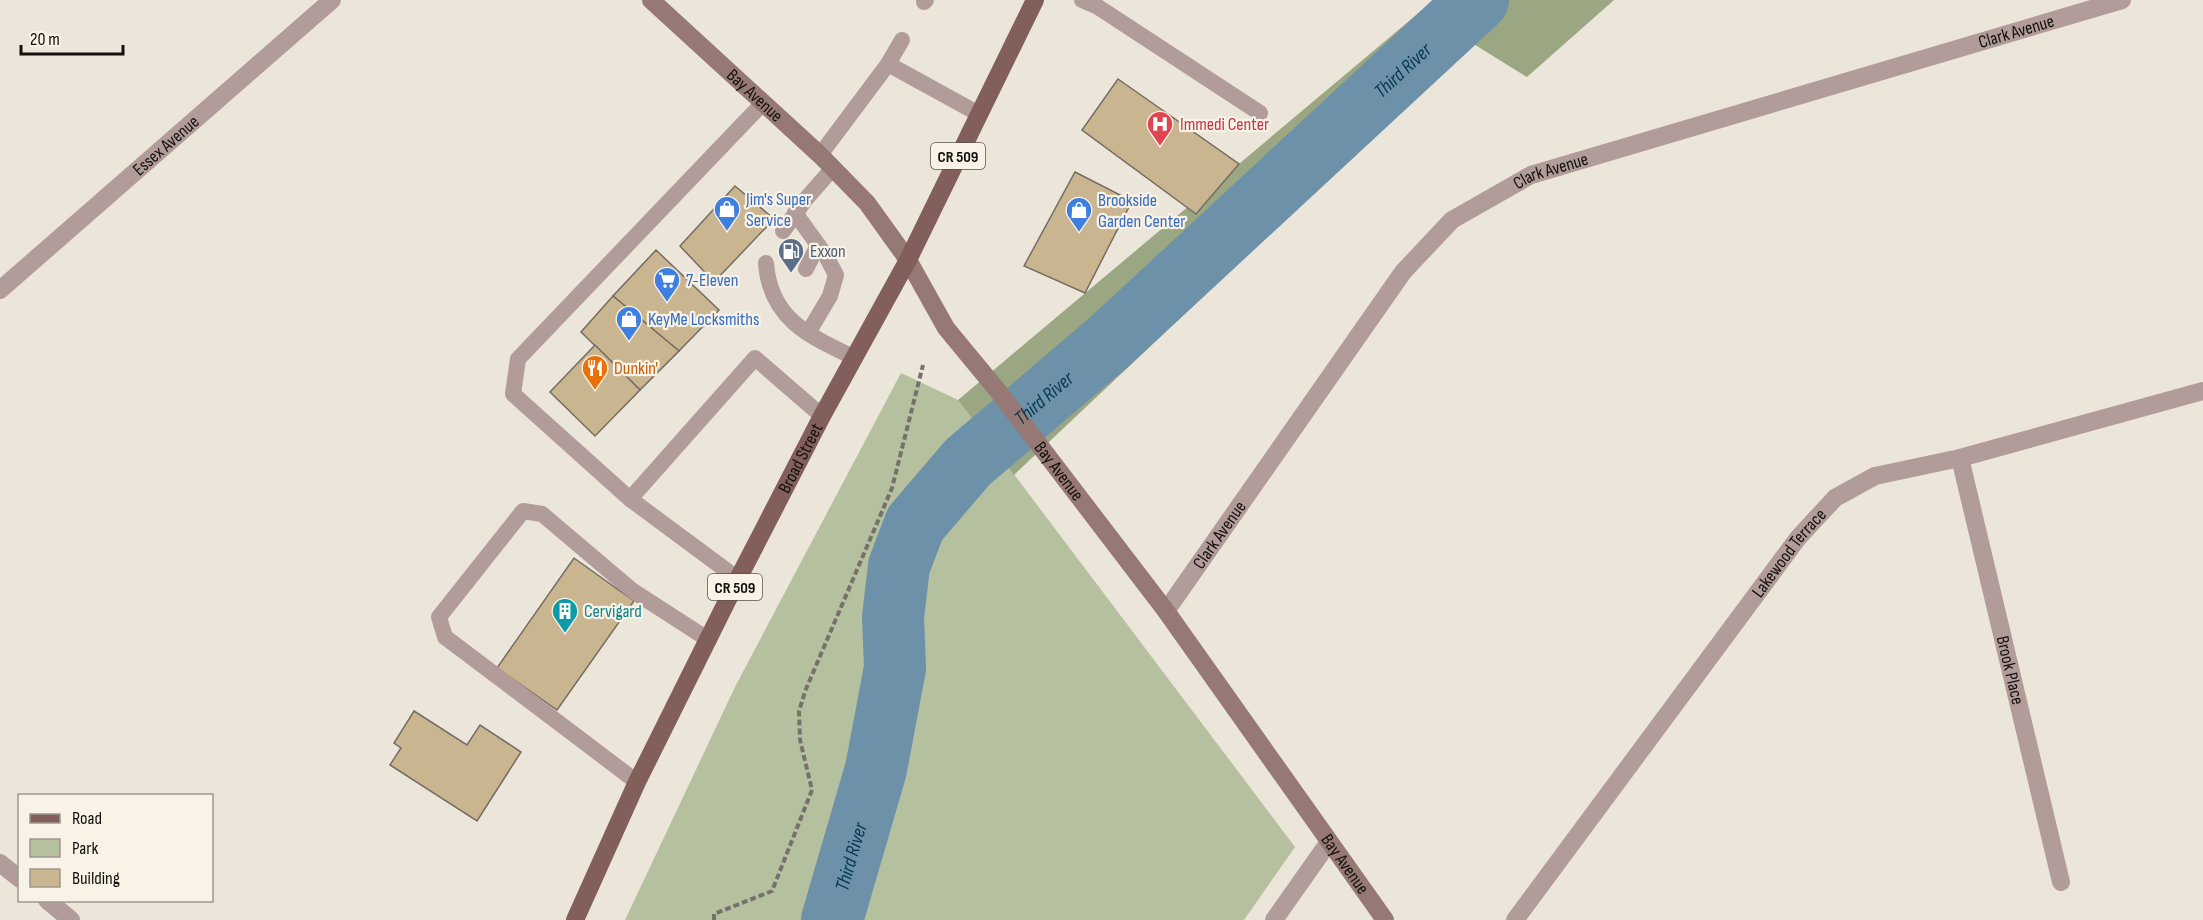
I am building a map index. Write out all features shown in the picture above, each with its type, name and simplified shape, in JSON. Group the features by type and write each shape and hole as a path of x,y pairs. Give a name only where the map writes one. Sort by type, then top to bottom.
{"main road":[{"name":"Broad Street","path":"575,920 637,782 738,579 822,416 908,260 1035,0"}],"street":[{"name":"Essex Avenue","path":"0,290 332,0"},
{"name":"Bay Avenue","path":"651,0 827,161 867,203 908,260 946,328 998,391 1166,611 1385,920"},
{"name":"Clark Avenue","path":"1166,611 1403,272 1452,219 1531,175 2122,0"},
{"name":"Lakewood Terrace","path":"1515,920 1798,538 1835,498 1875,476 1960,458 2203,391"},
{"name":"Brook Place","path":"1960,458 2061,882"},
{"path":"1274,920 1329,842"},
{"path":"0,863 18,877"},
{"path":"49,902 71,920"}],"lane":[{"path":"1082,0 1098,7 1260,113"},
{"path":"783,231 902,40"},
{"path":"888,64 979,114"},
{"path":"738,579 630,499 513,394 518,359 764,103"},
{"path":"795,213 836,275 830,296 808,333"},
{"path":"806,269 818,245"},
{"path":"766,263 767,284 787,305 808,333 855,358"},
{"path":"630,499 755,358 822,416"},
{"path":"637,782 445,638 439,617 523,511 542,514 633,591 709,640"}],"path":[{"path":"714,920 714,914 772,891 812,790 800,740 799,711 806,689 892,488 923,365"}],"green space":[{"path":"1434,0 1614,0 1527,77 1472,43 1014,475 958,400"},
{"path":"901,373 958,400 1295,847 1244,920 625,920 736,685"}],"building":[{"name":"Immedi Center","path":"1118,79 1239,164 1196,214 1082,130"},
{"name":"Brookside Garden Center","path":"1075,172 1132,201 1085,293 1024,266"},
{"name":"Jim's Super Service","path":"735,186 774,219 714,282 680,246"},
{"name":"7-Eleven","path":"656,250 719,310 679,351 613,296"},
{"name":"KeyMe Locksmiths","path":"613,296 679,351 640,390 581,332"},
{"name":"Dunkin'","path":"595,345 640,390 595,436 550,392"},
{"name":"Cervigard","path":"574,558 634,601 557,710 497,668"},
{"path":"414,711 467,745 480,725 521,752 477,821 390,765 401,748 394,743"}],"waterway":[{"name":"Third River","path":"832,920 876,769 895,668 893,617 899,566 915,524 968,462 1107,344 1478,0"}],"place":[{"name":"Immedi Center","path":"1160,147"},
{"name":"Jim's Super Service","path":"727,232"},
{"name":"Brookside Garden Center","path":"1079,233"},
{"name":"Exxon","path":"791,274"},
{"name":"7-Eleven","path":"667,303"},
{"name":"KeyMe Locksmiths","path":"629,342"},
{"name":"Dunkin'","path":"595,391"},
{"name":"Cervigard","path":"565,634"}]}
